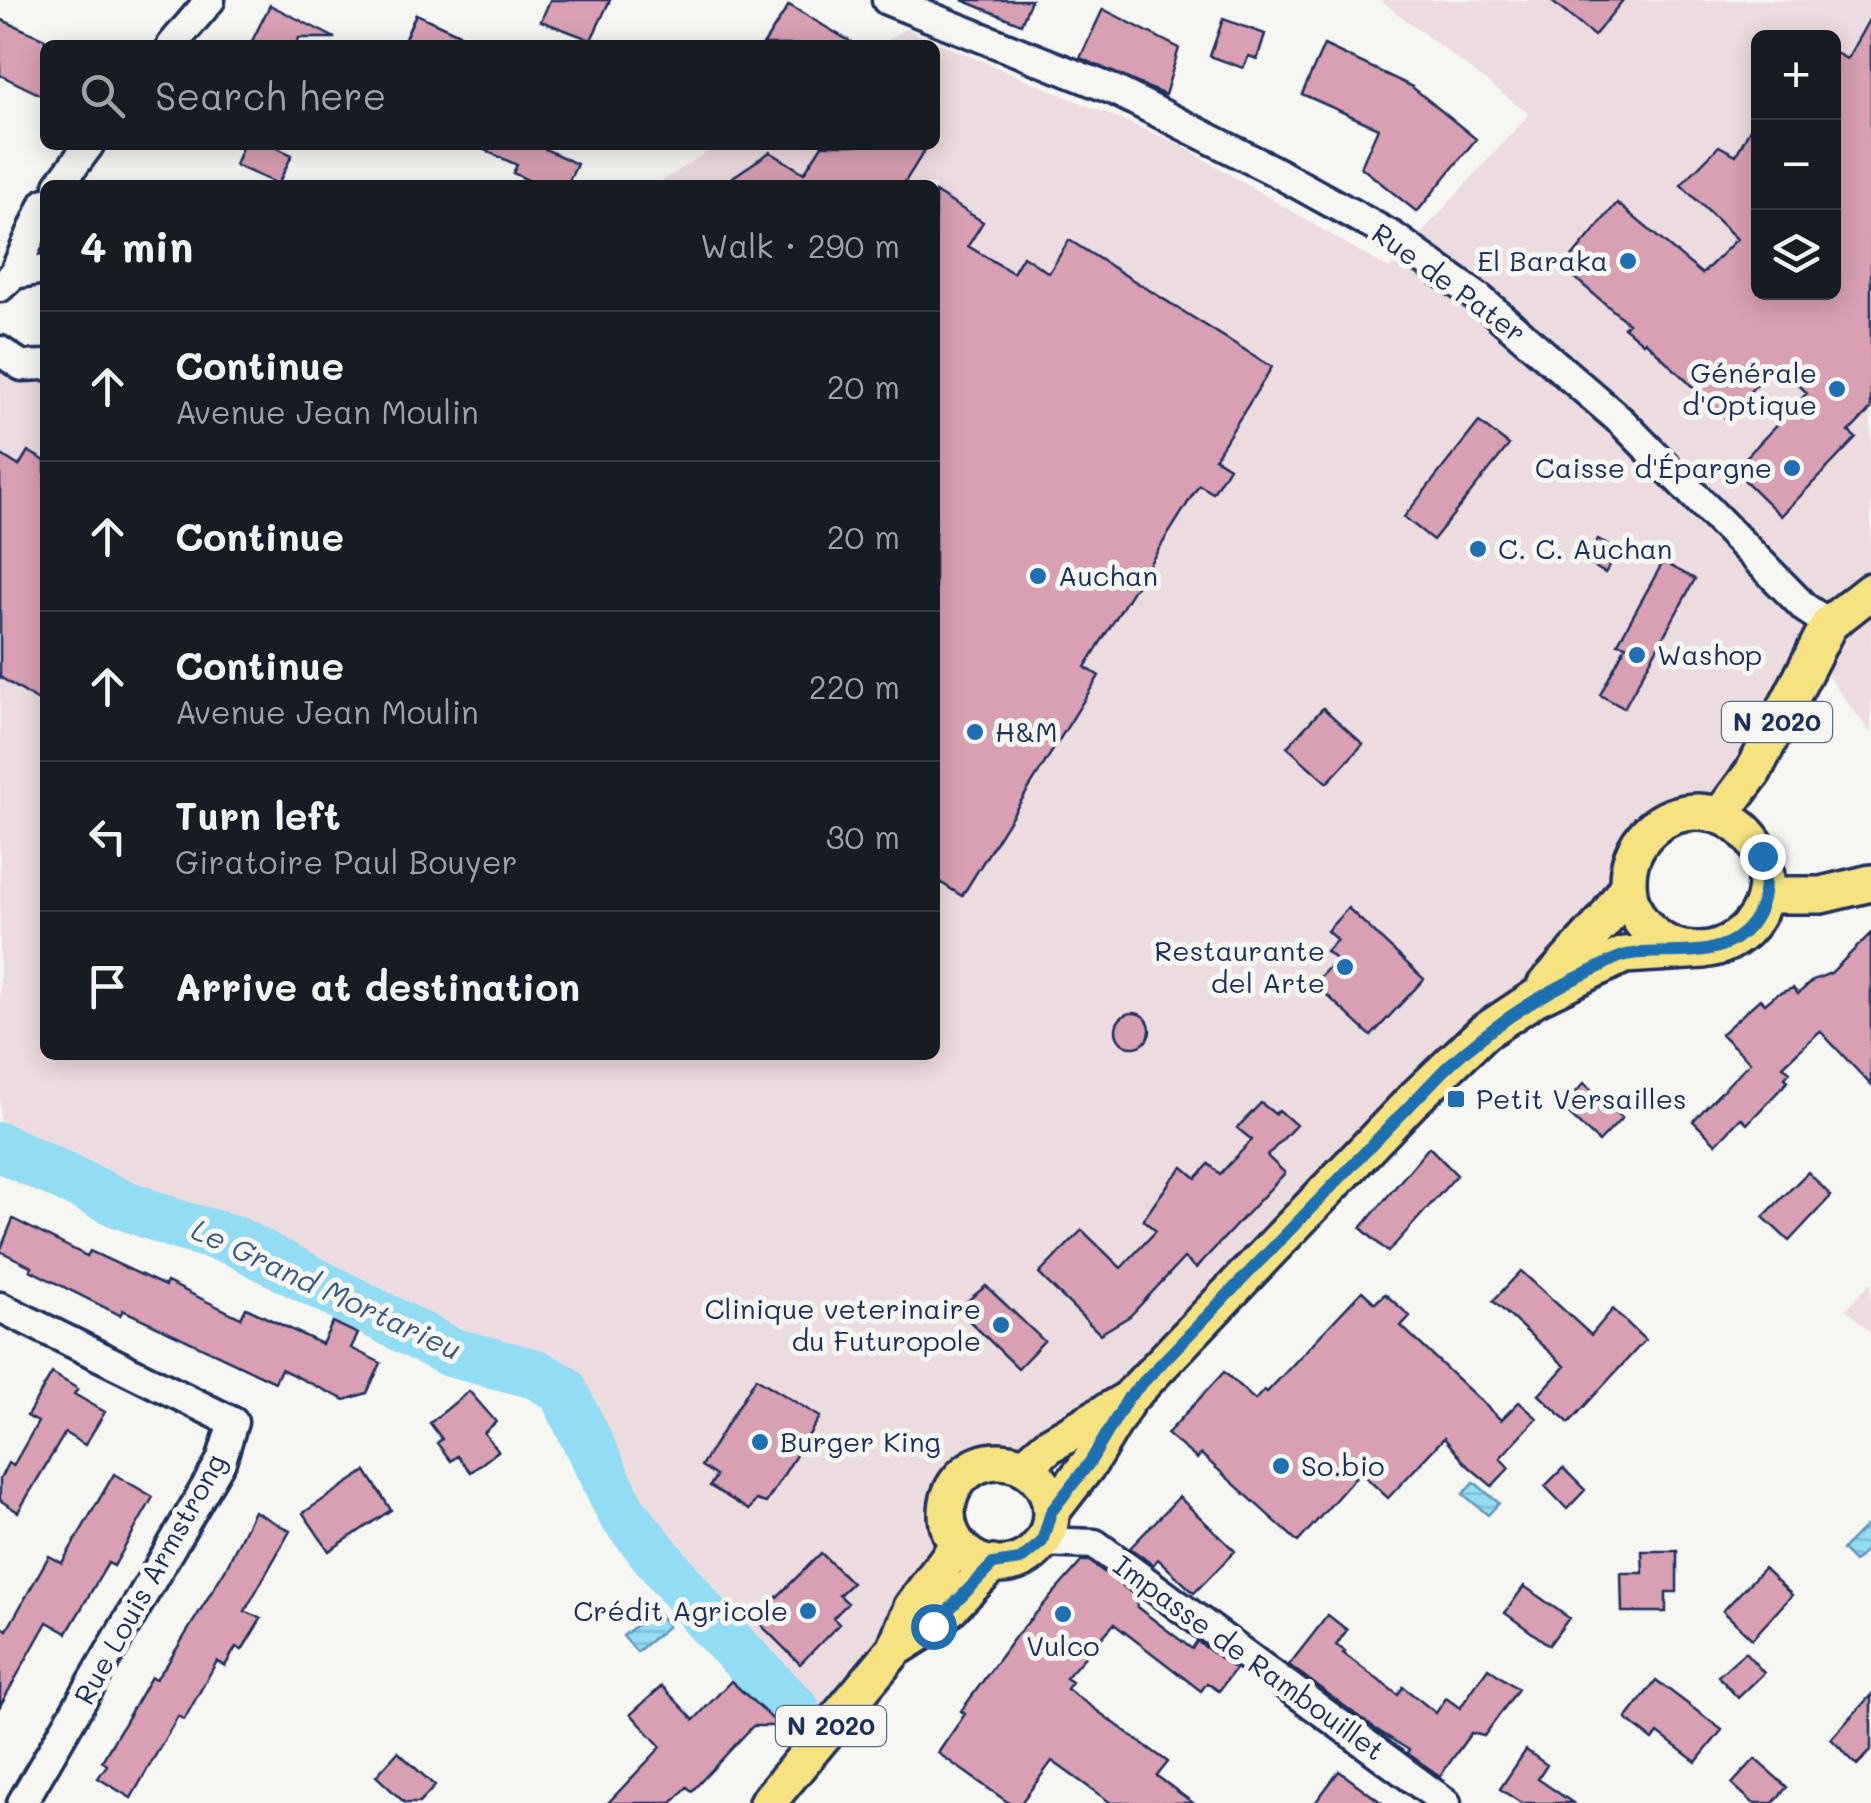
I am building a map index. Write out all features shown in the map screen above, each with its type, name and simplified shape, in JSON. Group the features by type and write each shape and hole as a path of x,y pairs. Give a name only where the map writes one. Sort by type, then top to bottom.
{"main road":[{"name":"N 2020","path":"1720,816 1752,772 1829,624 1871,591"},
{"path":"1047,1527 1044,1486 1024,1467 996,1461 978,1466 964,1475 949,1498 948,1515 958,1545 968,1554 993,1564 1020,1560 1047,1527 1128,1398 1484,1032 1534,998 1624,956 1704,950 1726,945 1744,932 1758,915 1765,894 1762,856 1738,826 1720,816 1687,813 1652,828 1632,856 1628,887 1633,909 1662,942 1682,950 1704,950"},
{"path":"1765,894 1821,896 1871,884"},
{"path":"1534,998 1606,920 1628,887"},
{"path":"1024,1467 1048,1446 1128,1398"},
{"name":"N 2020","path":"767,1803 895,1649 912,1608 958,1545"},
{"name":"N 2020","path":"895,1649 933,1626 993,1564"}],"street":[{"path":"176,40 210,0"},
{"name":"Rue de Pater","path":"887,0 1114,90 1392,236 1480,299 1622,422 1805,608 1829,624"},
{"path":"63,180 85,150"},
{"path":"7,280 40,219"},
{"path":"7,280 40,271"},
{"name":"Rue Louis Armstrong","path":"0,1306 233,1422 221,1461 22,1803"},
{"name":"Impasse de Rambouillet","path":"1047,1527 1094,1544 1446,1803"}],"shaded area":[{"path":"1380,0 1871,0 1871,733 1812,656 1705,813 1668,818 1652,828 1632,856 1627,887 1128,1399 1011,1462 987,1463 964,1475 949,1498 951,1533 822,1737 706,1618 622,1513 562,1389 536,1374 450,1352 233,1240 181,1226 0,1147 0,373 40,365 40,1060 940,1060 940,180 663,180 711,150 940,150 940,43 1177,143 1389,269 1529,114"},
{"path":"906,29 932,40 887,40"},
{"path":"1871,1282 1871,1333 1846,1309"}],"water":[{"path":"1474,1482 1499,1503 1488,1515 1463,1494"},
{"path":"1866,1526 1871,1531 1871,1545 1854,1562 1842,1550"},
{"path":"655,1610 668,1626 637,1652 623,1636"}],"building":[{"path":"550,0 610,0 591,40 541,21"},
{"path":"962,0 1031,0 1021,24"},
{"path":"1550,0 1623,0 1594,36"},
{"path":"270,5 335,38 298,40 252,40"},
{"path":"789,5 848,40 766,40"},
{"path":"1103,9 1179,48 1165,95 1080,58"},
{"path":"416,14 472,40 404,40"},
{"path":"1871,16 1871,409 1849,432 1856,438 1781,516 1734,470 1807,393 1777,363 1725,418 1645,341 1624,327 1628,323 1563,268 1617,203 1702,274 1737,239 1681,185 1719,146 1736,155 1751,127 1751,300 1841,300 1841,56 1847,59"},
{"path":"0,19 45,39 40,40 40,95 0,75"},
{"path":"1223,19 1265,34 1257,59 1249,56 1243,68 1210,56"},
{"path":"1324,45 1411,86 1476,139 1417,212 1361,167 1378,128 1302,94"},
{"path":"241,150 282,150 292,155 280,180 269,180 235,165"},
{"path":"485,150 548,150 577,164 569,180 528,180 513,173 517,165"},
{"path":"819,150 925,150 906,180 728,180 770,152 804,173"},
{"name":"Auchan","path":"940,195 983,222 968,246 1013,273 1023,256 1049,273 1069,240 1272,367 1215,458 1229,467 1213,493 1199,485 1085,667 1099,676 962,896 940,882"},
{"path":"1479,422 1509,445 1433,540 1404,517"},
{"path":"28,451 40,458 40,702 0,677 0,454 19,466"},
{"path":"1598,539 1619,551 1605,573 1585,561"},
{"path":"1663,562 1695,579 1624,708 1600,695 1626,645 1618,643"},
{"path":"1323,708 1363,744 1327,783 1287,747"},
{"path":"1348,908 1424,979 1371,1036 1314,983 1336,960 1326,951 1337,940 1327,931"},
{"path":"1871,933 1871,1085 1820,1031 1783,1066 1790,1072 1785,1078 1788,1081 1747,1124 1741,1118 1716,1144 1693,1121 1750,1062 1721,1034 1760,999 1765,1004 1793,988 1798,994 1813,980 1831,973"},
{"path":"1133,1013 1145,1018 1150,1030 1145,1042 1133,1047 1121,1042 1116,1030 1121,1018"},
{"path":"1584,1083 1622,1118 1599,1142 1562,1108"},
{"path":"1261,1103 1275,1114 1279,1110 1296,1125 1267,1156 1285,1173 1196,1268 1184,1258 1130,1316 1100,1334 1039,1274 1082,1230 1121,1268 1156,1231 1143,1220 1171,1180 1183,1167 1196,1178 1209,1164 1220,1174 1252,1140 1237,1128"},
{"path":"1429,1147 1457,1175 1388,1252 1361,1228"},
{"path":"1808,1172 1831,1196 1789,1241 1763,1217"},
{"path":"13,1219 87,1256 90,1251 165,1286 167,1282 241,1318 246,1308 322,1344 333,1322 358,1334 351,1348 381,1363 367,1393 345,1400 281,1369 275,1382 123,1310 120,1315 30,1270 32,1267 0,1251"},
{"path":"1521,1271 1591,1335 1613,1309 1645,1340 1569,1423 1539,1395 1565,1366 1493,1301"},
{"name":"Clinique veterinaire du Futuropole","path":"986,1286 1044,1341 1018,1368 957,1309"},
{"path":"1362,1291 1375,1303 1385,1294 1410,1316 1401,1326 1501,1420 1519,1402 1537,1418 1500,1458 1509,1468 1492,1486 1444,1438 1388,1498 1360,1472 1298,1542 1201,1454 1197,1459 1167,1434 1224,1372 1255,1400 1264,1390 1267,1392"},
{"path":"52,1373 78,1389 74,1394 105,1412 85,1445 65,1433 18,1512 0,1500 0,1479 8,1463 13,1466 38,1422 27,1416"},
{"name":"Burger King","path":"756,1378 820,1417 766,1503 756,1500 749,1510 710,1486 716,1476 701,1466"},
{"path":"469,1391 496,1422 484,1433 498,1451 471,1472 457,1456 451,1461 437,1443 442,1439 430,1423"},
{"path":"1563,1468 1585,1490 1567,1509 1545,1486"},
{"path":"366,1471 391,1510 329,1551 303,1513"},
{"path":"114,1474 153,1497 114,1566 108,1563 67,1633 47,1622 0,1706 0,1626 7,1630 49,1556 62,1563"},
{"path":"1179,1497 1235,1551 1194,1593 1158,1559 1153,1565 1130,1548"},
{"path":"254,1511 290,1531 245,1611 261,1619 242,1650 236,1647 225,1666 217,1661 184,1720 178,1716 131,1798 98,1778 107,1765 102,1761 151,1677 156,1679 168,1663 225,1570"},
{"path":"1642,1551 1677,1551 1677,1592 1666,1592 1666,1612 1622,1612 1621,1573 1643,1573"},
{"name":"Crédit Agricole","path":"821,1553 852,1583 839,1595 848,1603 833,1618 839,1624 800,1664 755,1619"},
{"path":"1082,1561 1089,1561 1136,1596 1137,1607 1192,1649 1197,1641 1235,1669 1219,1691 1207,1683 1201,1691 1114,1624 1066,1678 1072,1682 1067,1689 1168,1762 1157,1776 1193,1803 1111,1803 1052,1761 1021,1803 1009,1803 938,1753 965,1714 961,1711 1015,1637"},
{"path":"1764,1568 1792,1595 1752,1639 1723,1611"},
{"path":"1524,1586 1569,1618 1549,1645 1505,1613"},
{"path":"1328,1615 1347,1630 1336,1645 1343,1653 1398,1695 1403,1687 1436,1713 1446,1698 1460,1708 1488,1668 1518,1689 1484,1736 1471,1733 1440,1776 1289,1665"},
{"path":"1745,1652 1764,1673 1738,1698 1718,1676"},
{"path":"1656,1680 1722,1730 1696,1762 1658,1733 1653,1740 1626,1719"},
{"path":"731,1681 780,1726 753,1726 692,1791 687,1787 672,1803 608,1803 661,1747 631,1714 662,1686 694,1720"},
{"path":"1871,1695 1871,1751 1857,1765 1831,1739"},
{"path":"1526,1750 1547,1765 1538,1779 1573,1803 1521,1803 1500,1789"},
{"path":"398,1752 435,1786 419,1803 405,1803 376,1776"},
{"path":"1755,1759 1787,1787 1773,1803 1753,1803 1732,1784"},
{"path":"1339,1771 1351,1780 1382,1803 1315,1803"}],"waterway":[{"name":"Le Grand Mortarieu","path":"0,1147 117,1202 233,1240 450,1352 536,1374 562,1389 622,1513 706,1618 795,1710"}],"place":[{"name":"El Baraka","path":"1628,261"},
{"name":"Générale d'Optique","path":"1837,389"},
{"name":"Caisse d'Épargne","path":"1792,468"},
{"name":"C. C. Auchan","path":"1478,549"},
{"name":"Auchan","path":"1038,576"},
{"name":"Washop","path":"1637,655"},
{"name":"H&M","path":"975,732"},
{"name":"Restaurante del Arte","path":"1345,967"},
{"name":"Petit Versailles","path":"1456,1099"},
{"name":"Clinique veterinaire du Futuropole","path":"1001,1325"},
{"name":"Burger King","path":"760,1442"},
{"name":"So.bio","path":"1281,1466"},
{"name":"Crédit Agricole","path":"808,1611"},
{"name":"Vulco","path":"1063,1614"}],"route":[{"path":"933,1626 993,1564 1007,1564 1033,1552 1049,1528 1051,1512 1090,1462 1128,1398 1484,1032 1534,998 1624,956 1726,945 1758,915 1765,894 1762,856"}]}
